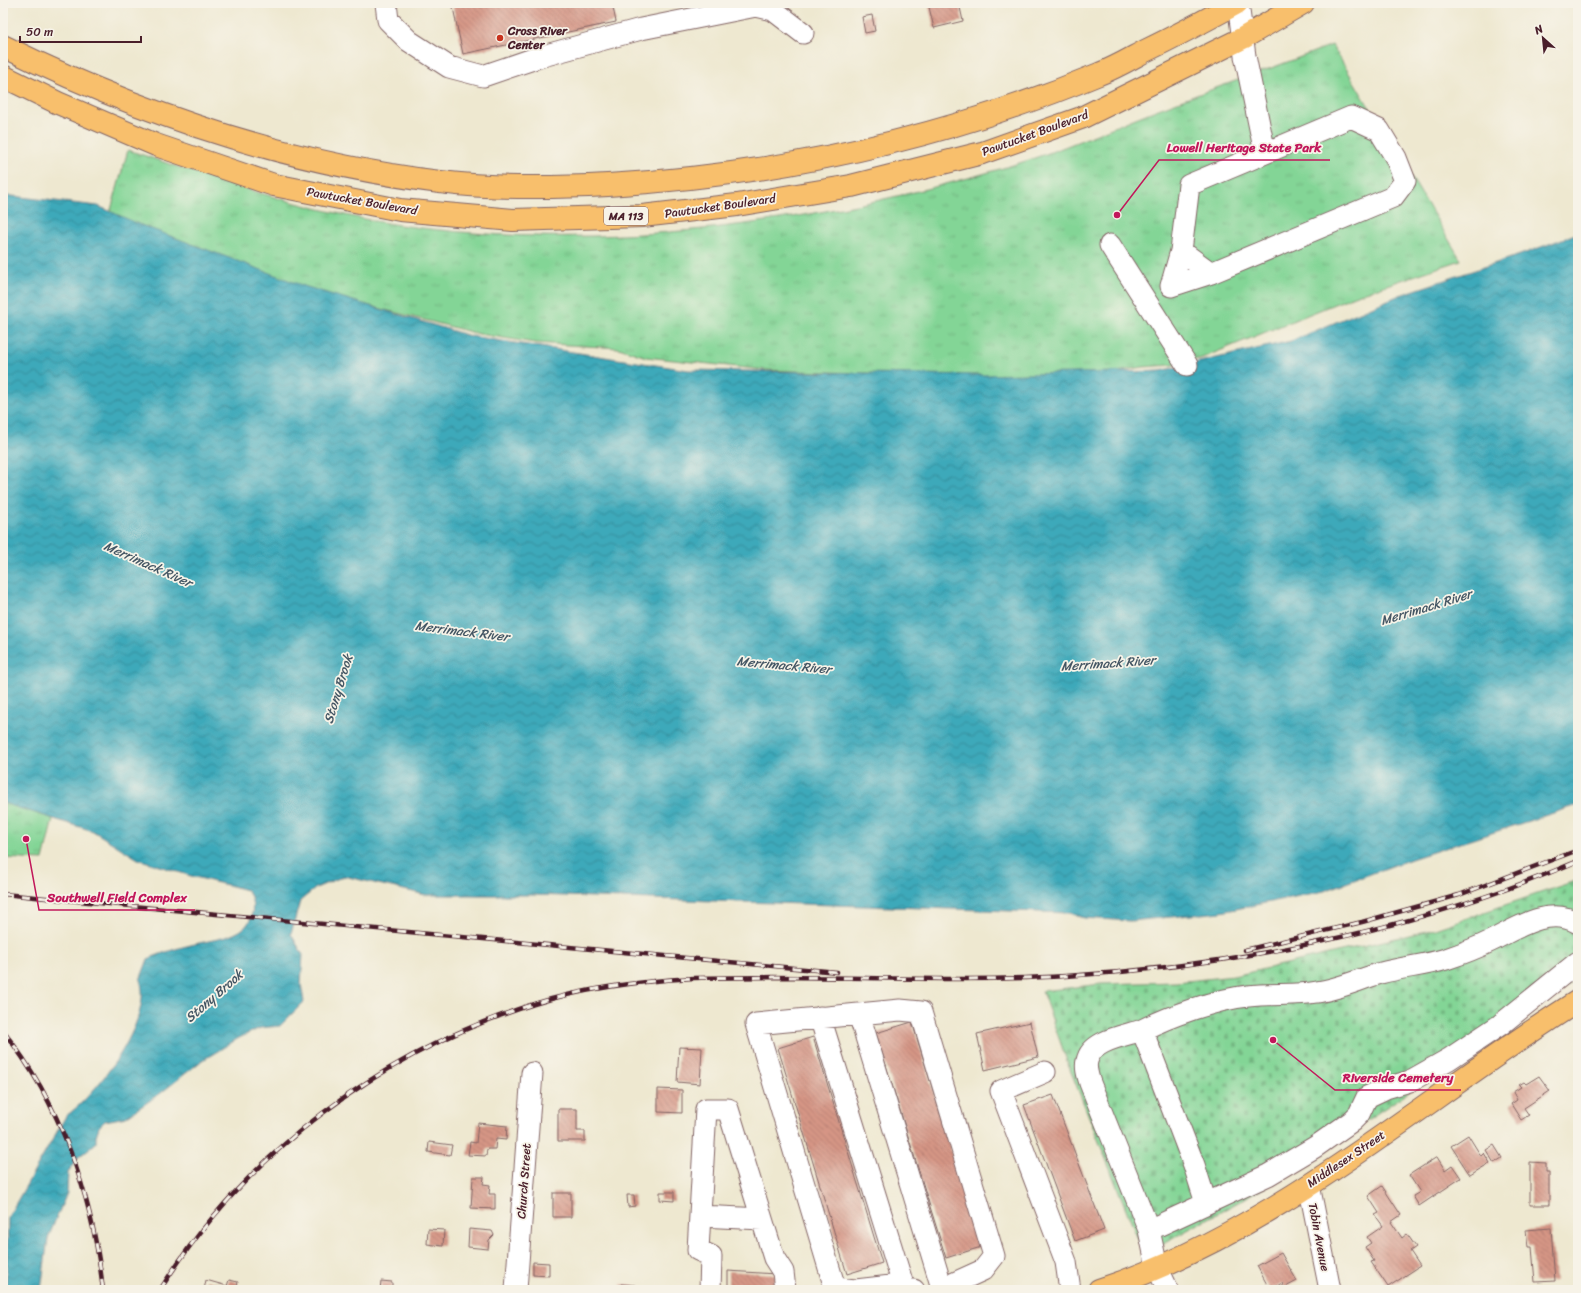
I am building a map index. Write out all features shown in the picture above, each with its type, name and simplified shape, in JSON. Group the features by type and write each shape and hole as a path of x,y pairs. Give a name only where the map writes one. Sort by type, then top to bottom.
{"main road":[{"path":"3,46 34,61 131,102 239,141 342,167 442,182 538,188 647,182 741,172 842,154 934,133 1032,100 1102,73 1237,3"},
{"name":"Pawtucket Boulevard","path":"3,76 58,103 156,145 274,185 400,210 520,220 642,216 737,205 851,186 982,152 1081,118 1243,38 1303,3"},
{"name":"Middlesex Street","path":"1109,1288 1158,1267 1231,1232 1270,1211 1576,1007"}],"street":[{"path":"386,3 388,20 409,41 449,67 483,76 539,56 641,29 756,6 773,10 803,33"},
{"path":"1237,3 1265,153"},
{"path":"1146,301 1170,286 1210,273 1393,197 1405,181 1396,158 1379,130 1351,117 1189,185 1181,251 1170,286"},
{"path":"1110,245 1187,365"},
{"path":"1181,251 1210,273"},
{"path":"1168,1290 1158,1267 1149,1230 1090,1083 1086,1066 1090,1055 1097,1046 1142,1030 1160,1021 1229,999 1247,996 1319,992 1383,972 1425,965 1466,952 1512,929 1548,917 1561,916 1578,923"},
{"path":"1149,1230 1268,1175 1315,1147 1352,1121 1359,1114 1367,1097 1386,1088 1410,1081 1449,1060 1500,1025 1578,962"},
{"path":"820,1017 909,1289 891,1286 856,1290 835,1288 756,1024 820,1017 900,1010 921,1012 994,1256 983,1270 940,1289 859,1014"},
{"path":"1142,1030 1194,1165 1206,1203"},
{"path":"1045,1072 1001,1091 1066,1262 1070,1290"},
{"name":"Church Street","path":"516,1290 532,1073"},
{"path":"710,1290 711,1256 698,1250 706,1109 728,1109 774,1258 783,1272 785,1290"},
{"name":"Tobin Avenue","path":"1309,1184 1330,1290"},
{"path":"700,1216 762,1219"}],"green space":[{"path":"1332,45 1461,260 1354,296 1202,358 1173,365 1143,367 1077,380 765,370 646,357 619,348 535,343 479,334 370,306 100,248 128,150 262,194 330,212 399,225 476,233 553,236 630,235 708,228 784,218 860,204 936,187 1047,154 1156,110"},
{"path":"3,795 53,819 43,860 3,858"},
{"path":"1578,880 1578,978 1278,1180 1144,1254 1071,1072 1042,991 1101,984 1177,982 1234,976 1435,929"}],"water":[{"path":"3,195 98,206 141,225 307,287 470,336 688,370 982,375 1160,371 1291,341 1400,295 1520,255 1578,233 1578,805 1411,859 1324,891 1221,912 1130,921 1084,918 1070,913 535,895 426,895 344,876 316,888 300,901 291,934 303,955 301,984 304,1002 280,1026 260,1028 239,1038 200,1062 161,1093 126,1117 105,1121 99,1127 96,1136 96,1143 76,1159 68,1173 67,1193 48,1238 41,1290 6,1290 8,1217 66,1116 93,1091 107,1074 131,1034 139,1015 142,996 140,980 148,959 176,949 235,934 248,924 253,909 250,894 247,890 191,876 138,859 93,831 3,803"}],"building":[{"name":"Cross River Center","path":"452,3 612,3 616,22 463,54"},
{"path":"928,3 959,3 963,21 934,28"},
{"path":"872,15 875,31 865,33 862,17"},
{"path":"912,1022 981,1247 946,1258 876,1033"},
{"path":"1030,1022 1038,1057 985,1070 977,1034"},
{"path":"813,1037 882,1263 847,1274 778,1048"},
{"path":"679,1047 702,1048 700,1084 677,1082"},
{"path":"1539,1076 1550,1091 1524,1108 1529,1115 1521,1120 1511,1104 1517,1100 1513,1092 1521,1087 1519,1085 1524,1082 1526,1084"},
{"path":"658,1089 682,1090 682,1113 658,1112"},
{"path":"1053,1095 1104,1230 1075,1241 1024,1105"},
{"path":"558,1109 577,1109 577,1131 585,1131 585,1141 558,1141"},
{"path":"478,1123 507,1126 506,1140 496,1139 495,1149 487,1149 486,1156 468,1155 470,1142 476,1143"},
{"path":"1468,1135 1481,1156 1484,1153 1490,1163 1470,1175 1451,1146"},
{"path":"429,1142 452,1145 450,1155 428,1152"},
{"path":"1494,1145 1502,1158 1494,1163 1486,1150"},
{"path":"1437,1157 1445,1170 1452,1165 1461,1178 1419,1206 1413,1196 1420,1192 1409,1175"},
{"path":"1530,1162 1546,1163 1546,1172 1549,1172 1549,1205 1530,1205"},
{"path":"473,1177 484,1177 483,1184 490,1185 489,1194 495,1194 495,1209 471,1208"},
{"path":"1382,1186 1401,1215 1391,1222 1402,1238 1407,1234 1416,1247 1410,1251 1420,1266 1388,1287 1371,1262 1374,1261 1365,1247 1371,1243 1367,1237 1383,1226 1375,1215 1379,1213 1368,1196"},
{"path":"660,1192 674,1192 674,1201 660,1200"},
{"path":"553,1193 571,1193 571,1217 553,1217"},
{"path":"627,1195 634,1195 635,1206 628,1207"},
{"path":"1551,1228 1555,1281 1535,1282 1532,1247 1528,1247 1526,1230"},
{"path":"428,1229 444,1230 443,1246 427,1244"},
{"path":"469,1229 492,1231 494,1235 489,1240 488,1249 468,1247"},
{"path":"1281,1253 1297,1281 1284,1288 1282,1283 1270,1290 1257,1266"},
{"path":"533,1262 549,1263 549,1276 533,1275"},
{"path":"728,1271 776,1274 775,1290 731,1290 731,1287 728,1287"},
{"path":"206,1280 227,1286 229,1280 238,1282 236,1290 204,1290"},
{"path":"381,1281 392,1282 392,1290 380,1290"},
{"path":"621,1284 635,1285 635,1290 621,1290"}],"railway":[{"path":"1245,950 1362,922 1459,895 1578,850"},
{"path":"160,1290 194,1241 233,1195 275,1152 322,1114 371,1080 423,1050 477,1024 553,998 613,986 694,978 1029,978 1131,971 1196,963 1261,953 1392,925 1518,885 1578,861"},
{"path":"3,894 837,972"},
{"path":"3,1031 24,1059 42,1089 71,1153 91,1221 103,1290"}],"place":[{"name":"Cross River Center","path":"500,38"},
{"name":"Lowell Heritage State Park","path":"1117,215"},
{"name":"Southwell Field Complex","path":"26,839"},
{"name":"Riverside Cemetery","path":"1273,1040"}],"water label":[{"name":"Merrimack River","path":"148,564"},
{"name":"Merrimack River","path":"1426,607"},
{"name":"Merrimack River","path":"462,631"},
{"name":"Merrimack River","path":"1108,663"},
{"name":"Merrimack River","path":"784,665"},
{"name":"Stony Brook","path":"338,689"},
{"name":"Stony Brook","path":"214,996"}]}
